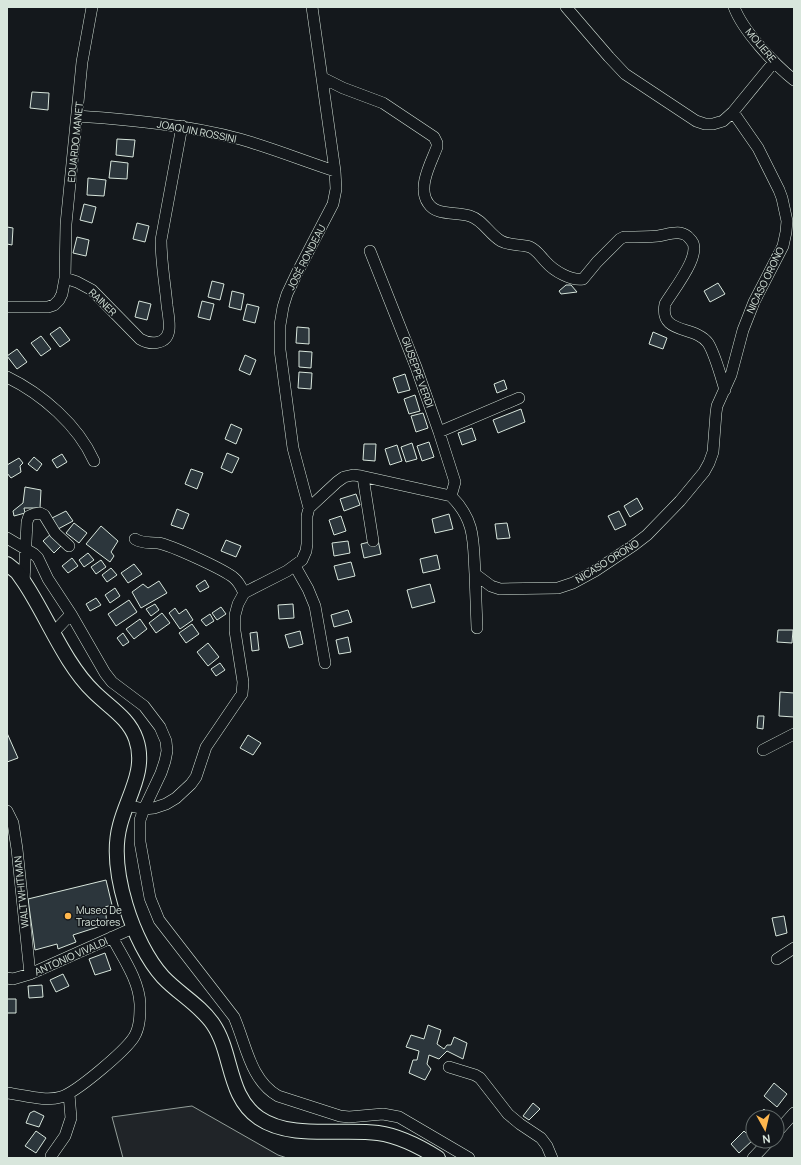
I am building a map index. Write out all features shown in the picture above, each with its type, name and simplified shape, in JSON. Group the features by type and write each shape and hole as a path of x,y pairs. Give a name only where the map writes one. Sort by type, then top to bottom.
{"main road":[{"path":"7,564 17,572 24,582 76,669 90,688 128,723 133,732 138,747 139,765 135,783 126,805 118,834 116,855 123,893 134,928 144,952 162,976 199,1008 214,1024 223,1044 234,1082 240,1096 248,1108 259,1118 275,1126 294,1130 362,1132 391,1136 419,1147 438,1158"}],"street":[{"name":"EDUARDO MANET","path":"65,278 66,224 78,116 82,62 92,7"},
{"name":"JOSÉ RONDEAU","path":"309,508 295,462 280,350 280,325 283,307 288,294 297,273 333,204 336,189 323,78 312,7"},
{"path":"566,7 625,74 696,121 705,124 713,124 723,121 733,112 774,62"},
{"name":"MOLIERE","path":"734,7 739,18 774,62 794,80"},
{"path":"323,78 343,88 383,103 434,137 437,147 425,181 424,196 432,208 438,211 472,216 502,242 535,249 554,269 575,279 583,279 597,262 620,239 624,237 657,236 678,233 686,234 694,243 695,249 693,256 690,266 665,304 664,310 667,320 671,325 693,332 703,338 708,344 725,390"},
{"name":"NICASO OROÑO","path":"475,574 491,586 500,589 558,588 573,583 595,571 647,535 680,501 710,463 713,452 717,406 731,375 747,318 783,246 787,221 782,198 766,162 733,112"},
{"name":"JOAQUIN ROSSINI","path":"78,116 133,120 182,126 242,140 335,172"},
{"name":"RAINER","path":"65,278 78,282 92,290 140,339 146,342 154,343 161,342 166,337 169,331 161,240 182,126"},
{"name":"GIUSEPPE VERDI","path":"370,251 416,367 439,432 455,482 451,496"},
{"path":"7,307 41,308 54,305 62,294 65,278"},
{"path":"7,377 33,392 64,419 81,439 94,462"},
{"path":"439,432 519,398"},
{"path":"126,805 144,809 154,808 166,804 176,798 191,784 196,777 206,747 242,694 243,682 235,631 238,604 244,593 295,566 302,560 306,551 307,516 309,508 344,477 353,475 451,496 459,504 469,520 473,540 477,628"},
{"path":"363,477 373,541"},
{"path":"24,582 27,522 29,516 40,513 44,515 55,533 68,546"},
{"path":"7,538 38,558 48,579 71,614 104,673 112,682 144,706 160,727 166,741 167,750 165,761 140,820 140,842 145,875 154,908 159,920 234,1017 257,1076 269,1091 278,1096 340,1116 349,1117 383,1114 399,1117 468,1158"},
{"path":"135,539 141,542 158,543 168,546 224,571 239,583 244,593"},
{"path":"295,566 308,589 315,606 325,663"},
{"path":"54,632 71,614"},
{"path":"763,750 794,734"},
{"name":"WALT WHITMAN","path":"7,812 13,823 17,848 30,974"},
{"name":"ANTONIO VIVALDI","path":"7,978 13,979 30,974 134,928"},
{"path":"7,1093 49,1099 68,1094 82,1086 128,1045 135,1036 140,1016 139,995 132,974 112,937"},
{"path":"777,958 794,948"},
{"path":"450,1068 475,1075 480,1078 508,1114 541,1138 547,1146 552,1158"},
{"path":"52,1158 51,1156 65,1136 71,1118 68,1094"},
{"path":"785,1123 794,1113"},
{"path":"753,1158 761,1149"}],"shaded area":[{"path":"192,1106 278,1155 287,1158 123,1158 112,1117"}],"building":[{"path":"32,92 49,93 48,110 30,108"},
{"path":"117,139 135,140 133,157 116,155"},
{"path":"111,161 128,163 127,179 109,178"},
{"path":"88,178 106,180 104,196 87,195"},
{"path":"84,204 96,207 92,223 80,220"},
{"path":"137,223 149,226 145,242 133,239"},
{"path":"7,227 13,228 12,245 7,244"},
{"path":"77,237 89,240 86,256 73,253"},
{"path":"212,281 224,284 220,300 208,297"},
{"path":"718,283 725,294 710,302 704,291"},
{"path":"566,285 571,285 577,292 561,294 559,291"},
{"path":"232,291 244,294 241,310 229,307"},
{"path":"139,301 151,304 147,320 135,317"},
{"path":"202,301 214,304 210,320 198,317"},
{"path":"247,304 259,307 255,323 243,320"},
{"path":"60,327 70,340 60,347 50,334"},
{"path":"297,327 309,328 309,344 296,343"},
{"path":"653,332 667,338 663,349 649,344"},
{"path":"41,336 51,349 41,356 31,343"},
{"path":"17,349 27,362 17,369 7,356"},
{"path":"299,351 312,352 311,368 299,367"},
{"path":"245,355 256,360 250,375 239,370"},
{"path":"299,372 312,373 311,389 298,388"},
{"path":"405,374 410,390 398,393 393,378"},
{"path":"504,380 507,389 497,393 494,384"},
{"path":"415,395 420,411 409,414 404,399"},
{"path":"521,409 525,422 498,433 493,420"},
{"path":"423,413 428,428 416,432 411,416"},
{"path":"231,424 242,429 236,444 225,439"},
{"path":"472,428 476,440 462,445 458,433"},
{"path":"429,442 434,457 422,461 417,446"},
{"path":"412,443 417,459 406,462 401,447"},
{"path":"364,444 376,444 375,461 363,460"},
{"path":"397,445 402,461 390,465 385,449"},
{"path":"227,453 239,458 232,473 221,468"},
{"path":"62,454 67,462 57,468 52,460"},
{"path":"34,457 42,464 37,471 28,464"},
{"path":"19,458 23,463 20,466 21,472 11,478 7,473 7,465"},
{"path":"191,469 203,473 197,489 185,484"},
{"path":"25,487 41,490 40,508 24,508 25,513 14,516 13,511 23,503"},
{"path":"356,494 360,505 344,511 340,499"},
{"path":"637,498 643,509 630,517 624,506"},
{"path":"177,509 189,514 183,529 171,525"},
{"path":"66,511 73,521 58,529 52,518"},
{"path":"619,511 626,525 615,530 608,516"},
{"path":"449,514 453,529 435,533 432,519"},
{"path":"341,516 346,531 334,535 329,520"},
{"path":"74,523 87,533 79,543 66,533"},
{"path":"507,523 510,538 497,539 495,524"},
{"path":"101,526 118,541 111,552 114,556 110,562 86,544"},
{"path":"52,533 63,544 54,553 43,541"},
{"path":"226,540 241,546 236,557 221,551"},
{"path":"378,540 381,554 364,558 361,544"},
{"path":"348,541 350,553 334,556 332,543"},
{"path":"88,553 94,560 84,567 79,560"},
{"path":"437,555 440,569 423,573 420,559"},
{"path":"72,558 78,566 68,573 62,566"},
{"path":"101,560 106,567 96,574 91,567"},
{"path":"351,562 355,576 338,580 334,566"},
{"path":"134,564 142,574 128,583 121,573"},
{"path":"111,568 117,575 107,582 102,575"},
{"path":"205,580 209,587 200,592 196,586"},
{"path":"159,581 167,593 141,608 132,592 143,584 148,588"},
{"path":"430,584 435,602 412,608 407,590"},
{"path":"115,588 120,596 110,603 105,595"},
{"path":"96,598 101,605 90,611 86,604"},
{"path":"129,600 137,612 116,626 108,614"},
{"path":"155,604 159,610 151,616 146,609"},
{"path":"293,604 294,618 279,619 278,605"},
{"path":"221,607 226,614 217,620 212,613"},
{"path":"175,608 179,614 186,609 193,620 180,629 169,613"},
{"path":"348,610 352,622 334,627 331,615"},
{"path":"162,613 170,623 156,633 149,623"},
{"path":"210,614 214,621 206,626 201,620"},
{"path":"140,619 147,629 134,639 126,629"},
{"path":"192,624 199,634 186,643 179,633"},
{"path":"778,630 793,630 792,643 777,642"},
{"path":"300,631 303,644 289,648 285,635"},
{"path":"257,632 259,650 252,651 250,633"},
{"path":"123,633 129,642 123,646 117,638"},
{"path":"348,637 351,652 339,654 336,640"},
{"path":"208,643 219,657 208,666 197,652"},
{"path":"220,663 225,670 216,676 211,669"},
{"path":"780,692 794,693 794,717 779,716"},
{"path":"758,716 764,716 763,729 757,728"},
{"path":"7,733 18,758 7,762"},
{"path":"248,735 261,743 253,755 240,748"},
{"name":"Museo De Tractores","path":"106,880 112,905 105,907 107,924 73,935 76,942 58,949 57,944 35,950 28,899"},
{"path":"784,916 787,933 776,936 772,918"},
{"path":"105,953 111,970 95,975 89,959"},
{"path":"63,974 69,986 56,992 50,980"},
{"path":"42,985 43,997 29,998 28,986"},
{"path":"7,999 16,999 16,1013 7,1013"},
{"path":"428,1025 441,1030 437,1044 444,1049 447,1045 451,1045 454,1037 467,1043 463,1059 447,1051 439,1059 429,1055 427,1064 431,1069 425,1080 409,1073 413,1060 417,1060 419,1051 406,1047 411,1035 424,1039"},
{"path":"774,1083 787,1094 777,1107 764,1096"},
{"path":"533,1103 540,1109 529,1120 523,1116"},
{"path":"34,1111 44,1116 39,1127 26,1123 30,1113"},
{"path":"36,1131 46,1138 36,1153 25,1146"},
{"path":"744,1131 745,1132 745,1147 739,1153 731,1144"}],"place":[{"name":"Museo De Tractores","path":"68,916"}]}
